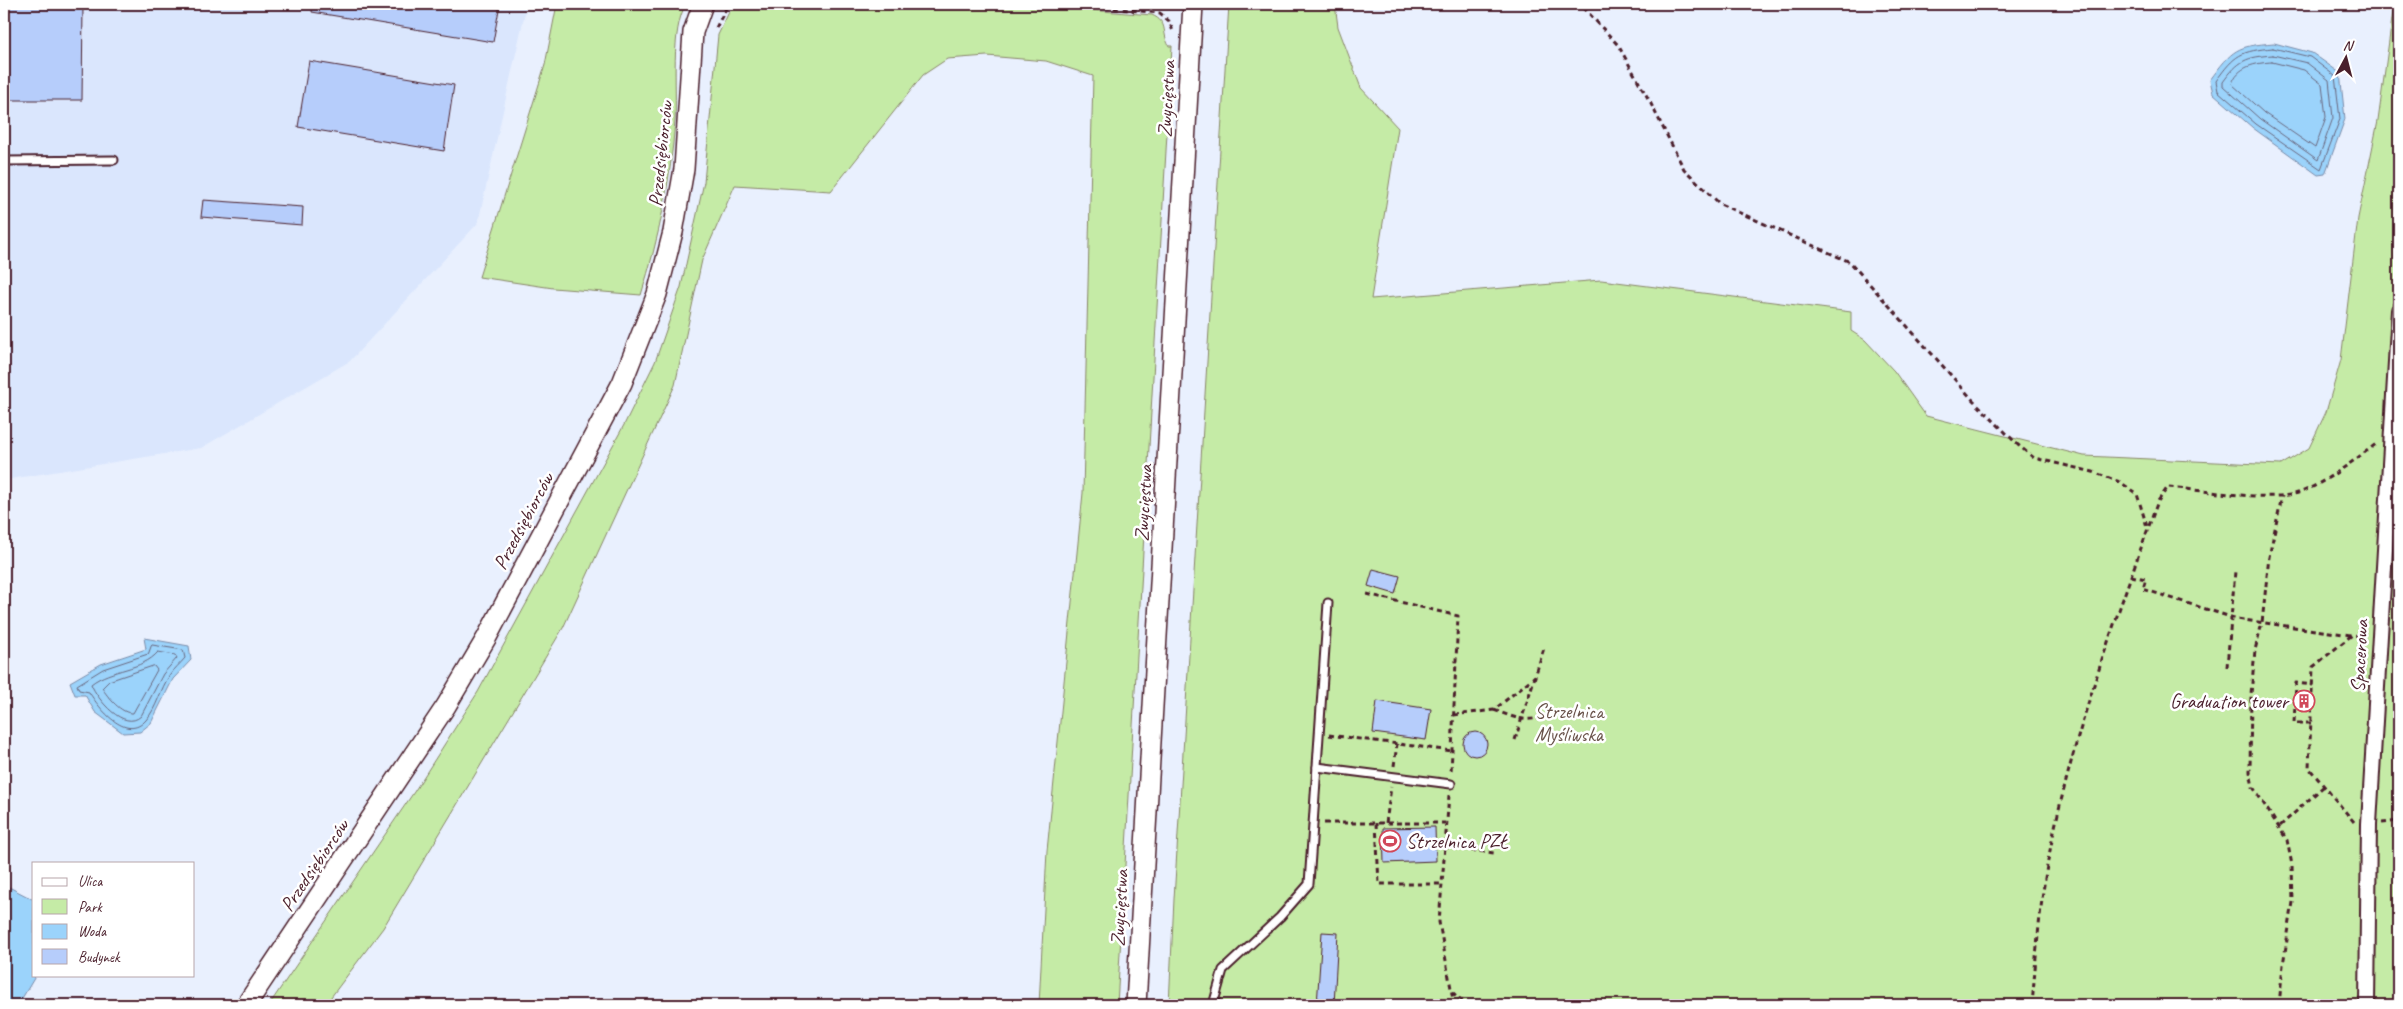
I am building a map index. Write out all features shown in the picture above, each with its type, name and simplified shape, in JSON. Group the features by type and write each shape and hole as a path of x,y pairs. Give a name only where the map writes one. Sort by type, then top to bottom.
{"street":[{"name":"Przedsiębiorców","path":"246,1005 446,706 487,637 622,382 657,294 673,232 684,169 693,32 703,4"},
{"name":"Zwycięstwa","path":"1136,1005 1193,4"},
{"name":"Spacerowa","path":"2367,1005 2369,824 2399,310"}],"lane":[{"path":"4,161 114,160"},
{"path":"1214,1005 1223,970 1280,917 1309,884 1328,603"},
{"path":"1317,767 1451,784"}],"path":[{"path":"1068,4 1160,13 1169,21 1173,31 1192,34"},
{"path":"1574,4 1583,7 1618,45 1650,100 1684,169 1720,204 1850,262 1972,400 2018,445 2034,458 2093,472 2120,482 2137,494 2148,530"},
{"path":"2032,1005 2043,898 2053,838 2083,719 2158,501 2168,487 2282,496 2299,493 2346,467 2380,442 2392,426"},
{"path":"2280,1005 2283,965 2293,902 2292,865 2287,840 2280,826 2253,787 2250,772 2251,694 2255,650 2262,623 2269,557 2282,496"},
{"path":"2227,667 2235,571"},
{"path":"2131,576 2146,580 2143,589 2230,618 2352,635 2380,636"},
{"path":"2352,635 2314,666 2309,768 2354,822 2369,824"},
{"path":"1515,740 1544,648"},
{"path":"1494,710 1535,676"},
{"path":"2311,723 2294,722 2296,683 2313,685"},
{"path":"1454,715 1494,710 1521,721 1549,715"},
{"path":"1319,734 1452,751"},
{"path":"2280,826 2324,786"},
{"path":"1376,823 1379,884 1442,884"},
{"path":"1313,824 1446,823"},
{"path":"1444,847 1494,853"},
{"path":"1452,992 1467,1005"}],"shaded area":[{"path":"4,4 527,4 478,223 350,361 201,448 4,480"}],"green space":[{"path":"557,4 686,4 681,15 676,44 675,120 667,186 659,230 641,295 553,288 479,277 545,65"},
{"path":"736,4 1015,4 1152,15 1163,24 1169,46 1172,46 1117,1005 1039,1005 1047,851 1083,493 1093,76 1046,61 987,56 947,59 923,75 831,191 735,185 702,260 675,385 563,628 383,928 325,1005 269,1005 414,792 478,692 624,425 655,362 681,287 704,182 718,35 729,12"},
{"name":"Strzelnica Myśliwska","path":"1229,4 1335,4 1338,27 1361,88 1398,128 1371,299 1601,280 1851,312 1851,331 1865,340 1894,371 1926,416 2084,456 2281,465 2309,448 2326,412 2341,360 2358,218 2378,121 2394,4 2399,4 2399,1005 1169,1005"}],"water":[{"path":"2274,43 2312,53 2340,73 2345,119 2325,174 2318,175 2253,128 2213,93 2210,80 2230,55 2243,48"},
{"path":"144,638 189,646 191,660 173,679 151,723 140,732 123,733 95,712 85,695 75,695 70,682 101,664 146,649"},
{"path":"4,887 9,887 32,899 32,976 35,976 18,1005 4,1005"}],"building":[{"path":"4,4 83,4 82,100 4,100"},
{"path":"313,4 500,4 493,42 312,12"},
{"path":"309,61 454,85 444,151 298,127"},
{"path":"203,200 303,207 302,225 201,217"},
{"path":"1373,569 1400,576 1395,594 1368,586"},
{"path":"1377,701 1431,709 1426,740 1373,733"},
{"path":"1470,732 1480,732 1487,739 1487,749 1480,756 1470,756 1463,749 1463,739"},
{"path":"1435,827 1436,861 1384,863 1383,828"},
{"path":"1322,932 1338,933 1334,1005 1317,1005"}],"place":[{"name":"Graduation tower","path":"2304,701"},
{"name":"Strzelnica PZŁ","path":"1390,841"}]}
